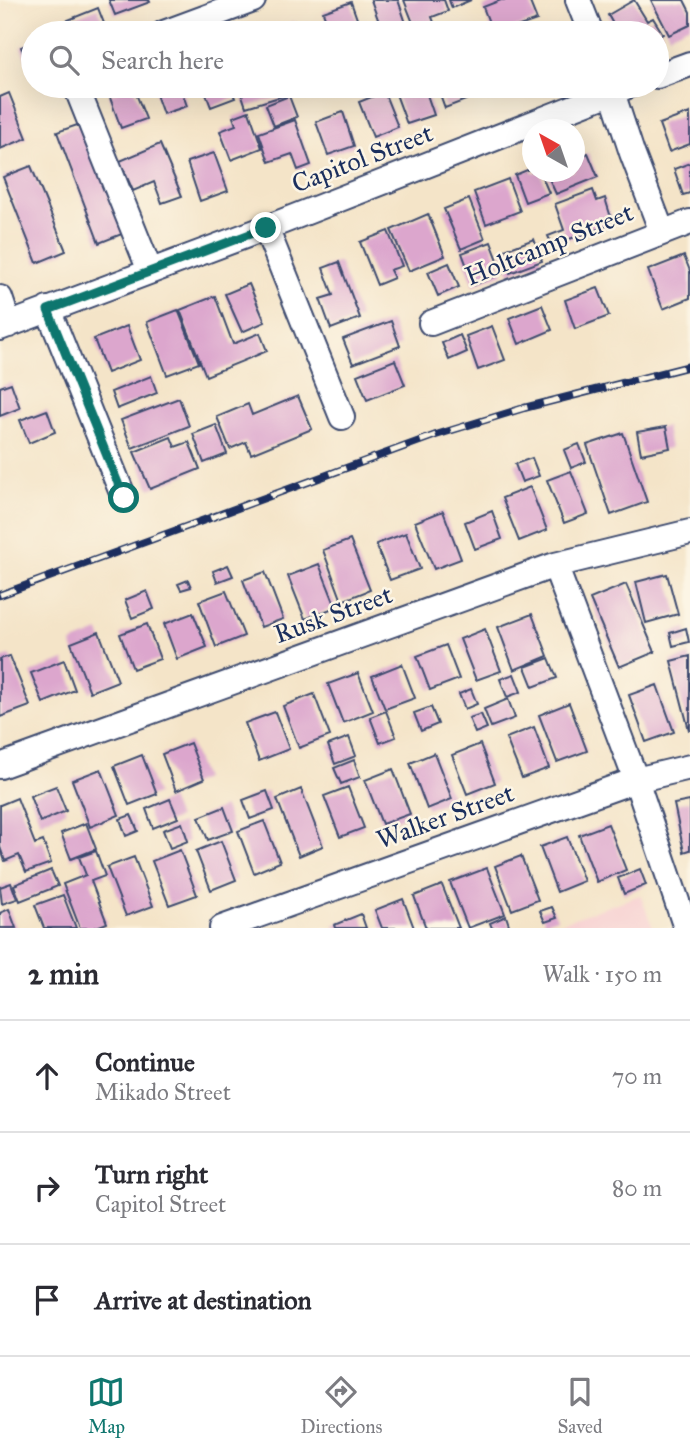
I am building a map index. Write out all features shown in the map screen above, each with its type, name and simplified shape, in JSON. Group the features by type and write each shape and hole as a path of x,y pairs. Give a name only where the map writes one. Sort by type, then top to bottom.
{"street":[{"path":"196,21 253,0"},
{"path":"578,0 586,21"},
{"path":"669,72 690,64"},
{"path":"81,98 150,271"},
{"name":"Capitol Street","path":"4,326 266,228 592,98"},
{"path":"619,98 632,153 662,232"},
{"name":"Holtcamp Street","path":"431,323 690,222"},
{"path":"266,228 342,417"},
{"path":"0,298 4,326"},
{"path":"48,310 124,498"},
{"name":"Rusk Street","path":"0,766 555,565 690,533"},
{"path":"555,565 636,779 686,928"},
{"name":"Walker Street","path":"222,928 636,779 690,767"}],"shaded area":[{"path":"640,895 653,928 546,928"}],"building":[{"path":"109,0 149,0 150,2 115,15"},
{"path":"371,0 398,0 405,21 379,21"},
{"path":"404,0 444,0 448,11 432,17 434,21 412,21"},
{"path":"449,0 471,0 452,8"},
{"path":"501,0 529,0 537,20 488,21 483,7"},
{"path":"634,0 647,21 611,21 608,15"},
{"path":"651,0 684,0 690,12 690,25 669,35 669,21 662,21"},
{"path":"351,2 358,21 326,21 323,12"},
{"path":"98,8 103,21 68,21"},
{"path":"9,93 27,138 0,149 0,97"},
{"path":"110,98 138,98 146,119 121,128"},
{"path":"157,98 184,98 187,106 163,114"},
{"path":"208,98 235,98 211,107"},
{"path":"243,98 276,98 246,107"},
{"path":"290,98 297,117 274,126 266,105"},
{"path":"369,98 386,98 398,127 373,137 359,102"},
{"path":"397,98 428,98 434,115 407,124"},
{"path":"441,98 471,98 445,108"},
{"path":"249,111 262,148 231,160 220,131 236,125 233,117"},
{"path":"343,112 354,146 328,155 316,122"},
{"path":"690,113 690,144 669,152 659,124"},
{"path":"295,120 311,165 298,170 292,154 269,162 259,133"},
{"path":"86,122 127,232 99,243 57,132"},
{"path":"160,144 182,196 162,203 154,182 133,191 120,161"},
{"path":"214,153 228,191 200,201 187,162"},
{"path":"588,153 598,177 556,194 551,182 585,182 585,154"},
{"path":"690,163 690,193 683,195 674,169"},
{"path":"31,166 66,251 37,263 3,177"},
{"path":"522,172 522,182 544,182 549,193 525,202 515,175"},
{"path":"508,179 520,211 486,224 474,192"},
{"path":"593,190 597,201 605,198 613,224 552,245 548,236 564,230 555,204"},
{"path":"469,199 485,239 461,249 444,209"},
{"path":"428,214 445,256 409,271 391,230"},
{"path":"388,231 402,266 390,270 394,278 377,285 360,242"},
{"path":"534,239 542,261 510,273 502,251"},
{"path":"491,242 503,273 474,285 462,253"},
{"path":"684,256 690,271 690,298 663,309 648,270"},
{"path":"339,262 360,318 331,329 320,299 333,295 323,268"},
{"path":"449,263 459,287 438,296 428,272"},
{"path":"249,284 265,322 242,332 225,294"},
{"path":"598,288 609,316 575,329 565,300"},
{"path":"215,296 233,344 260,333 267,351 206,376 180,310"},
{"path":"542,305 552,330 519,344 509,318"},
{"path":"178,310 199,363 167,375 147,322"},
{"path":"391,321 400,346 353,364 343,339"},
{"path":"127,326 140,360 107,373 94,339"},
{"path":"492,326 505,360 478,370 466,336"},
{"path":"460,335 467,352 449,360 442,343"},
{"path":"395,360 405,385 367,400 357,375"},
{"path":"151,376 157,393 117,409 111,392"},
{"path":"11,383 20,408 0,416 0,387"},
{"path":"298,396 312,429 251,454 246,442 230,449 217,417 248,404 252,415"},
{"path":"179,398 189,426 132,448 121,420"},
{"path":"47,410 55,432 29,443 20,420"},
{"path":"216,425 227,454 204,463 193,434"},
{"path":"666,427 670,448 641,454 637,432"},
{"path":"623,433 647,502 611,515 587,445"},
{"path":"171,437 175,447 189,442 200,469 150,489 134,452"},
{"path":"579,444 586,462 571,468 564,450"},
{"path":"532,458 539,476 522,482 515,464"},
{"path":"571,471 588,514 564,523 547,480"},
{"path":"530,487 547,530 519,541 502,498"},
{"path":"443,511 461,559 434,569 415,522"},
{"path":"492,511 502,539 475,549 465,522"},
{"path":"406,533 420,569 390,580 376,544"},
{"path":"350,540 370,590 342,601 323,550"},
{"path":"319,564 336,607 305,619 288,576"},
{"path":"228,565 233,576 217,582 213,571"},
{"path":"265,572 283,619 261,627 243,580"},
{"path":"667,574 678,614 646,623 636,582"},
{"path":"188,580 191,587 181,590 178,584"},
{"path":"626,584 655,652 619,667 590,599"},
{"path":"147,591 154,609 132,618 125,600"},
{"path":"226,591 244,636 216,647 199,601"},
{"path":"193,613 207,647 177,659 164,624"},
{"path":"532,614 548,656 514,670 498,627"},
{"path":"147,624 160,659 133,669 120,634"},
{"path":"686,628 689,642 673,646 670,633"},
{"path":"485,629 501,671 476,680 460,639"},
{"path":"99,632 118,681 90,692 71,643"},
{"path":"446,645 459,679 430,690 417,656"},
{"path":"10,656 30,706 0,717 0,659"},
{"path":"690,656 690,730 689,730 671,661"},
{"path":"549,658 557,678 533,687 525,667"},
{"path":"64,660 75,690 43,703 31,673"},
{"path":"402,664 415,698 385,709 372,676"},
{"path":"358,673 373,711 343,723 328,684"},
{"path":"514,674 521,692 507,697 500,679"},
{"path":"657,685 674,732 646,742 629,695"},
{"path":"471,689 477,704 465,709 459,694"},
{"path":"314,694 330,736 299,748 283,706"},
{"path":"508,699 515,718 491,727 484,709"},
{"path":"569,703 587,751 557,762 539,715"},
{"path":"431,707 438,724 421,731 414,713"},
{"path":"386,711 396,737 380,743 370,717"},
{"path":"275,712 289,749 259,761 245,723"},
{"path":"481,714 487,728 475,733 469,718"},
{"path":"534,727 549,768 522,778 506,738"},
{"path":"349,737 356,756 335,764 328,745"},
{"path":"190,743 204,779 176,791 162,754"},
{"path":"480,744 495,783 467,794 452,755"},
{"path":"434,753 452,799 427,809 410,763"},
{"path":"142,755 157,794 129,805 114,766"},
{"path":"354,760 360,777 341,784 334,768"},
{"path":"101,769 119,815 90,827 72,780"},
{"path":"393,769 410,814 382,824 365,780"},
{"path":"56,786 66,811 40,822 30,796"},
{"path":"348,787 364,828 340,837 324,796"},
{"path":"301,789 323,846 299,856 277,799"},
{"path":"267,791 274,810 250,819 243,800"},
{"path":"17,798 35,844 43,841 51,863 26,872 19,855 5,861 0,847 0,805"},
{"path":"170,799 178,818 153,828 146,809"},
{"path":"690,801 690,850 684,852 674,804"},
{"path":"224,807 233,831 208,840 199,817"},
{"path":"131,815 138,831 126,836 120,819"},
{"path":"264,821 280,862 254,873 238,831"},
{"path":"86,823 96,849 71,859 61,833"},
{"path":"182,823 188,841 170,848 163,830"},
{"path":"608,824 626,870 597,882 579,835"},
{"path":"567,837 584,881 557,892 540,847"},
{"path":"221,841 236,880 211,890 196,851"},
{"path":"180,850 197,895 169,905 152,861"},
{"path":"96,851 105,876 91,881 107,923 94,928 80,928 63,884 86,875 79,857"},
{"path":"521,856 538,900 512,910 495,866"},
{"path":"134,857 153,906 126,916 107,867"},
{"path":"487,868 505,914 468,928 450,882"},
{"path":"640,869 646,885 624,894 618,878"},
{"path":"51,870 58,886 20,901 14,885"},
{"path":"11,883 17,899 2,904 0,887"},
{"path":"442,885 459,928 426,928 414,896"},
{"path":"63,895 76,928 44,928 35,905"},
{"path":"403,899 414,928 382,928 375,910"},
{"path":"552,907 557,918 545,922 540,911"},
{"path":"9,909 16,928 0,928 0,913"},
{"path":"361,914 366,928 335,928 334,925"},
{"path":"506,916 510,928 492,928 490,923"}],"railway":[{"path":"0,595 436,435 524,408 690,366"}],"route":[{"path":"124,498 48,310 266,228"}]}
